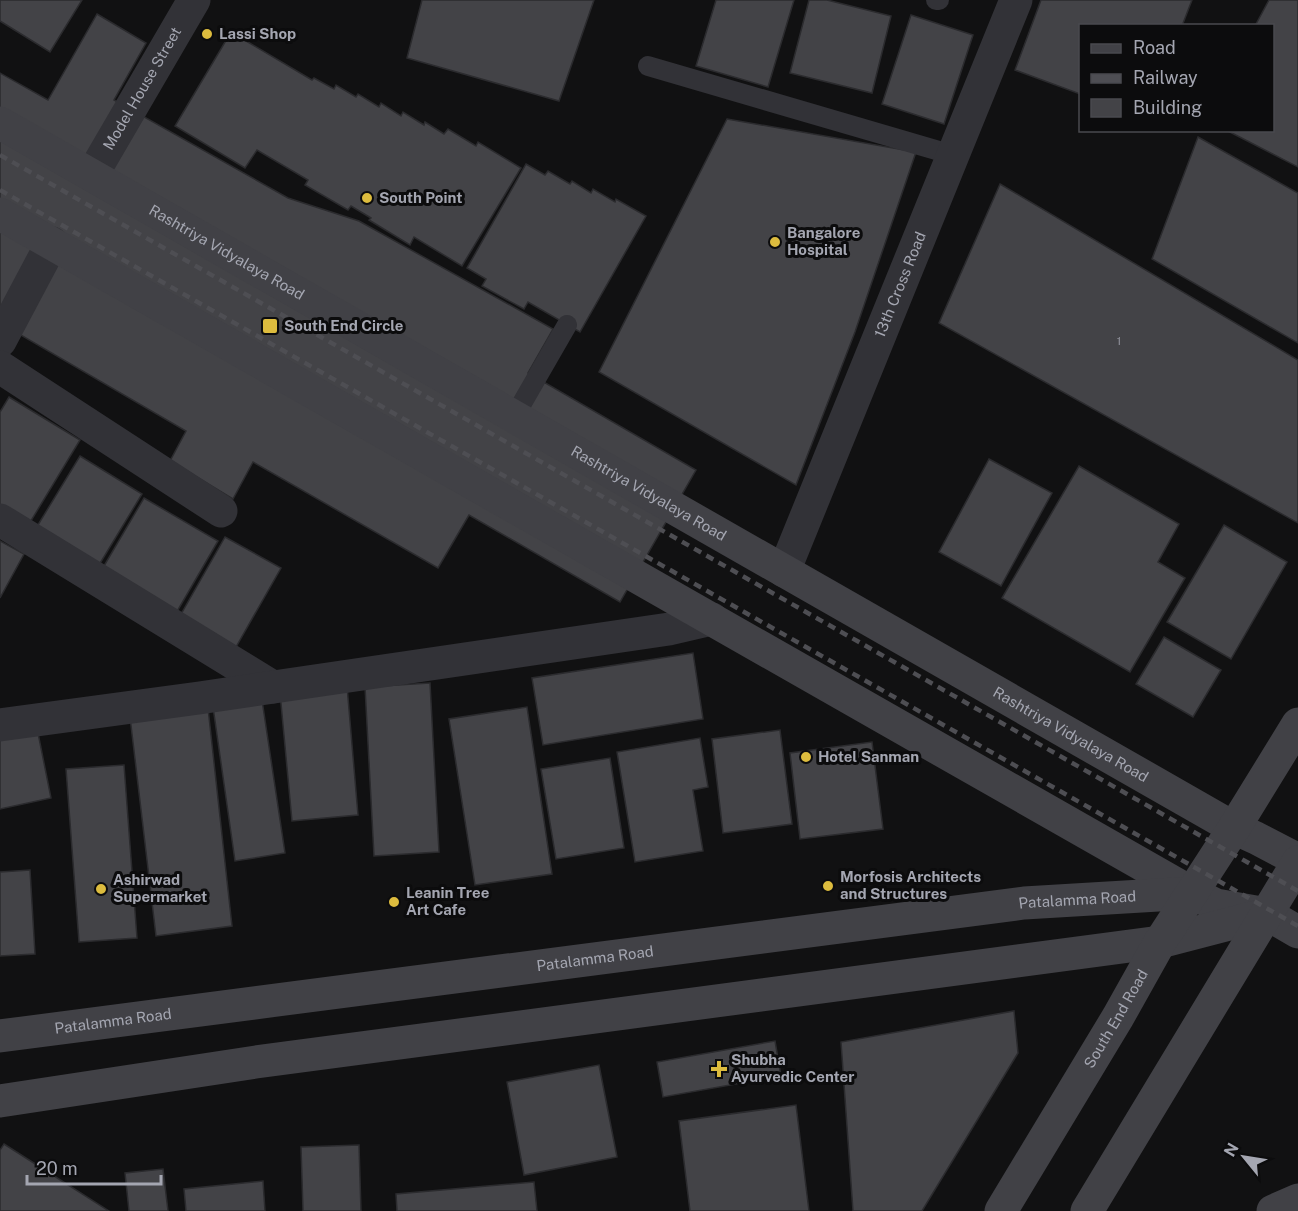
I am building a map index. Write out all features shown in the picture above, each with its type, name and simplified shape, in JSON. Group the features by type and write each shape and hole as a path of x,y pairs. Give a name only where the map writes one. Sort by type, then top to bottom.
{"main road":[{"name":"Rashtriya Vidyalaya Road","path":"0,123 1234,828 1256,837 1298,861"},
{"path":"0,214 1192,893 1216,905 1267,915 1298,932"},
{"name":"South End Road","path":"1001,1211 1118,1017 1160,942 1298,724"},
{"path":"1087,1211 1298,861"},
{"name":"Patalamma Road","path":"0,1036 1024,903 1192,893"},
{"path":"0,1101 256,1062 1160,942 1298,906"},
{"path":"1272,1211 1298,1200"}],"street":[{"name":"Model House Street","path":"92,175 192,0"},
{"name":"13th Cross Road","path":"784,571 1016,0"},
{"path":"0,340 52,243"},
{"path":"0,367 221,511"},
{"path":"0,520 273,687"},
{"path":"0,725 658,631 712,619"}],"lane":[{"path":"648,66 953,155"},
{"path":"514,417 567,325"}],"building":[{"path":"0,0 82,0 50,52 0,21"},
{"path":"422,0 594,0 559,101 407,58"},
{"path":"716,0 794,0 768,87 696,66"},
{"path":"809,0 827,0 891,16 872,93 790,73"},
{"path":"1041,0 1192,0 1183,24 1079,24 1079,94 1015,70"},
{"path":"1269,0 1298,0 1298,167 1230,132 1274,132 1274,24 1256,24"},
{"path":"97,14 146,43 114,100 288,198 359,221 553,329 528,373 696,470 620,602 469,515 438,568 253,462 233,499 170,461 186,431 0,323 0,73 48,100"},
{"path":"911,15 973,35 944,124 882,104"},
{"path":"231,32 312,80 314,78 334,89 336,85 356,97 358,94 379,107 381,103 401,116 403,112 444,134 448,129 476,146 478,142 521,168 462,266 414,237 410,245 351,206 348,210 305,185 308,180 257,150 245,168 175,126"},
{"name":"Bangalore Hospital","path":"727,119 916,152 855,332 796,485 599,372"},
{"path":"1198,137 1298,193 1298,343 1152,259"},
{"path":"526,164 545,175 548,171 570,184 572,181 591,193 593,189 646,216 580,332 528,302 524,309 482,286 486,279 467,268"},
{"path":"1000,184 1298,360 1298,523 939,323"},
{"path":"9,397 80,440 26,529 0,514 0,412"},
{"path":"80,456 142,494 96,570 33,533"},
{"path":"989,459 1052,493 1001,586 939,552"},
{"path":"1079,466 1179,524 1158,562 1185,578 1130,672 1002,598"},
{"path":"144,498 218,541 175,615 101,571"},
{"path":"1224,525 1287,562 1231,659 1167,622"},
{"path":"225,537 281,568 236,647 180,616"},
{"path":"0,541 24,554 0,598"},
{"path":"1164,637 1221,670 1193,717 1136,684"},
{"path":"693,653 703,719 543,745 532,678"},
{"path":"430,683 439,852 374,856 365,687"},
{"path":"347,686 358,815 292,821 280,693"},
{"path":"262,700 285,853 235,861 213,707"},
{"path":"527,707 552,874 475,885 449,719"},
{"path":"208,708 232,926 156,936 130,717"},
{"path":"36,723 51,798 0,809 0,731"},
{"path":"780,730 792,824 723,833 712,739"},
{"path":"700,738 708,787 693,790 703,851 635,862 617,752"},
{"path":"872,742 883,829 800,839 790,753"},
{"path":"610,758 624,848 556,859 541,769"},
{"path":"124,765 137,938 79,942 66,769"},
{"path":"30,870 35,954 0,956 0,872"},
{"path":"1014,1011 1018,1053 922,1211 853,1211 841,1042"},
{"name":"Shubha Ayurvedic Center","path":"775,1041 781,1076 663,1097 657,1062"},
{"path":"599,1065 617,1157 524,1175 507,1082"},
{"path":"796,1105 809,1211 690,1211 679,1121"},
{"path":"4,1144 109,1211 0,1211 0,1150"},
{"path":"359,1145 361,1211 303,1211 301,1147"},
{"path":"163,1169 168,1211 129,1211 125,1173"},
{"path":"263,1181 265,1211 186,1211 184,1189"},
{"path":"534,1182 537,1211 397,1211 396,1194"}],"railway":[{"path":"0,155 1298,891"},
{"path":"0,190 1298,926"}],"place":[{"name":"Lassi Shop","path":"207,34"},
{"name":"South Point","path":"367,198"},
{"name":"Bangalore Hospital","path":"775,242"},
{"name":"South End Circle","path":"270,326"},
{"name":"Hotel Sanman","path":"806,757"},
{"name":"Morfosis Architects and Structures","path":"828,886"},
{"name":"Ashirwad Supermarket","path":"101,889"},
{"name":"Leanin Tree Art Cafe","path":"394,902"},
{"name":"Shubha Ayurvedic Center","path":"719,1069"}]}
